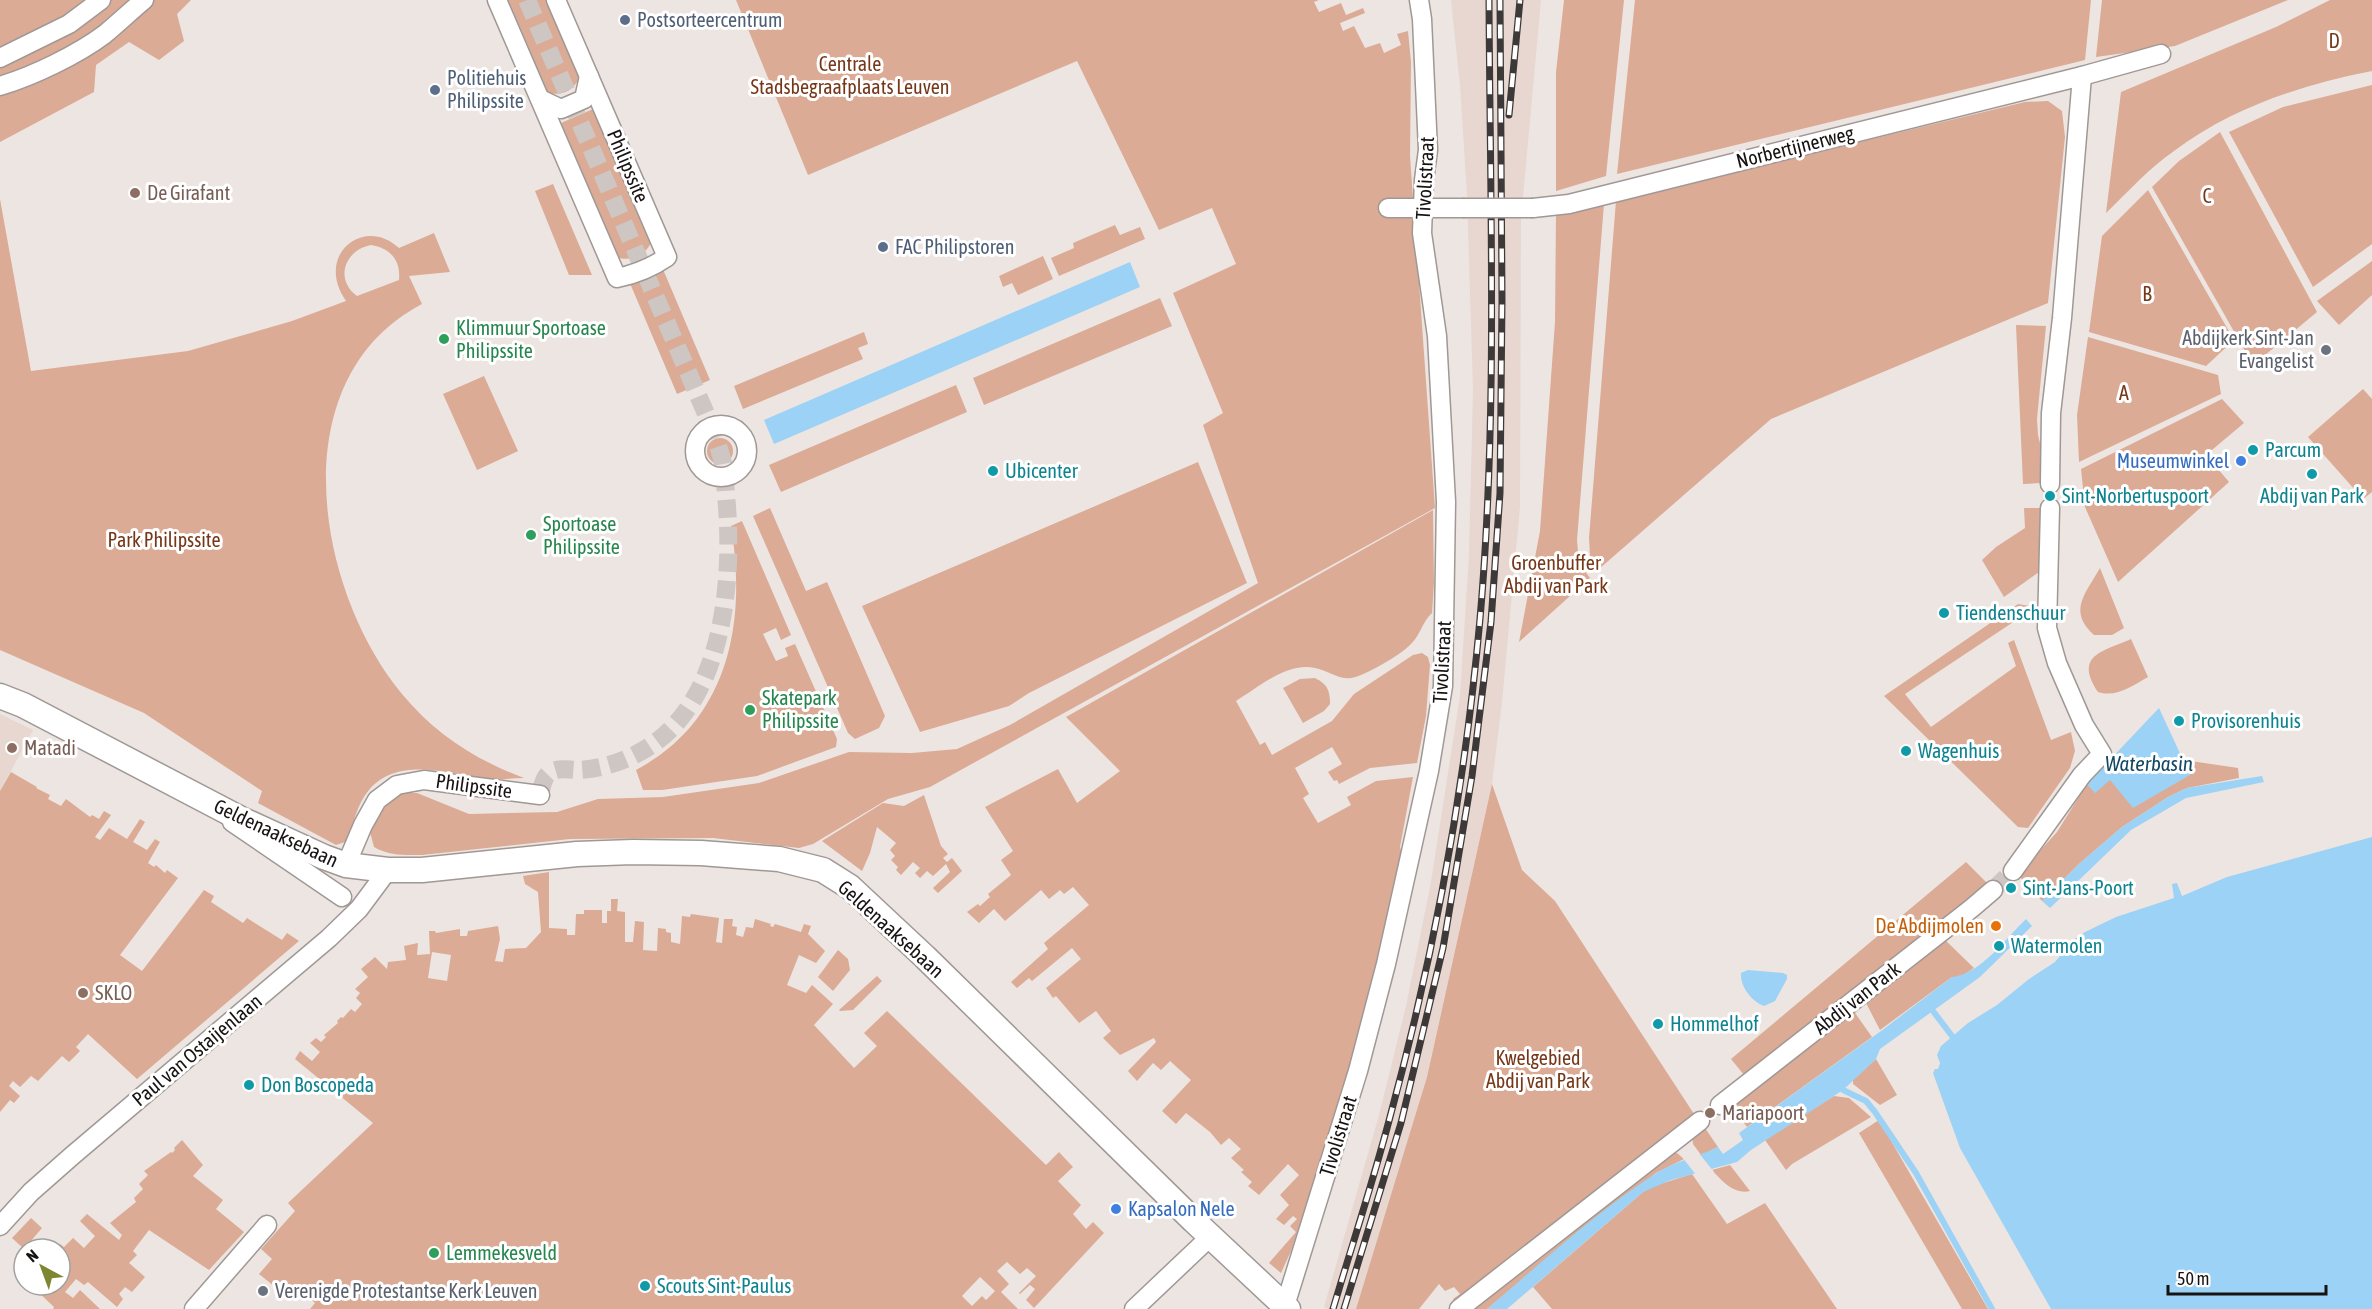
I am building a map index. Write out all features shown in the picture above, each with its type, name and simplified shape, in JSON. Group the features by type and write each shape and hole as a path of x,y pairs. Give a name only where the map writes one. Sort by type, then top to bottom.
{"street":[{"path":"0,58 69,24 101,0"},
{"path":"0,86 32,73 85,46 104,34 144,0"},
{"path":"497,0 540,99 561,109 584,99 589,76"},
{"name":"Philipssite","path":"540,99 617,278 652,267 667,257 556,0"},
{"name":"Tivolistraat","path":"1286,1308 1358,1071 1383,975 1427,783 1443,686 1446,502 1437,336 1422,233 1424,180 1428,150 1422,19 1419,0"},
{"name":"Norbertijnerweg","path":"1388,208 1533,208 1569,204 2082,76 2161,54"},
{"path":"2050,484 2051,412 2062,318 2082,76"},
{"path":"2013,871 2082,775 2102,754 2085,725 2057,663 2047,627 2050,508"},
{"name":"Geldenaaksebaan","path":"0,688 23,705"},
{"name":"Geldenaaksebaan","path":"0,696 23,705 277,836 346,865 388,870 422,870 577,854 633,852 701,853 779,859 823,870 850,887 925,957 1210,1237 1286,1308"},
{"name":"Philipssite","path":"346,865 363,825 377,800 397,785 424,780 540,795"},
{"name":"Geldenaaksebaan","path":"202,799 255,839 342,897"},
{"name":"Paul van Ostaijenlaan","path":"0,1226 30,1192 329,938 359,909 388,870"},
{"name":"Abdij van Park","path":"1720,1105 1972,909 1993,890"},
{"path":"1459,1309 1700,1121"},
{"path":"194,1309 267,1225"},
{"path":"1134,1309 1210,1237"}],"shaded area":[{"path":"1451,0 1541,0 1521,219 1520,507 1502,702 1492,784 1427,1077 1356,1309 1328,1309 1324,1307 1379,1115 1406,1006 1431,882 1460,696 1469,554 1473,391 1467,194 1460,86"},
{"name":"Matadi","path":"0,714 33,730 0,791"}],"green space":[{"path":"0,0 191,0 177,14 184,41 159,60 129,42 96,65 94,92 0,142"},
{"path":"508,0 547,0 580,78 570,89 558,94 548,93"},
{"name":"Centrale Stadsbegraafplaats Leuven","path":"736,0 1319,0 1314,2 1319,12 1341,3 1346,15 1363,8 1365,13 1340,23 1343,31 1354,26 1365,48 1380,43 1384,53 1401,45 1397,34 1408,31 1411,62 1410,156 1435,508 930,787 888,799 813,844 799,848 713,838 570,839 422,855 397,854 380,850 374,847 370,832 377,817 389,801 401,793 417,793 469,814 557,812 598,799 663,797 759,783 849,752 912,753 957,749 1010,725 1258,583 1203,425 1223,413 1173,293 1236,264 1212,208 1159,230 1077,61 808,175"},
{"path":"1564,0 1624,0 1606,176 1556,191 1556,72"},
{"path":"1635,0 2091,0 2085,60 1617,174"},
{"path":"2102,0 2288,0 2175,46 2096,57"},
{"name":"D","path":"2330,0 2372,0 2372,71 2294,91 2220,122 2165,158 2106,213 2121,92 2276,27"},
{"path":"2372,85 2372,244 2313,287 2229,132 2283,107"},
{"path":"2048,101 2062,111 2065,137 2048,303 1771,419 1599,569 1590,556 1589,538 1616,201 2025,102"},
{"path":"593,109 651,243 645,251 633,258 619,258 561,123"},
{"name":"C","path":"2220,132 2317,312 2253,365 2152,187 2179,161"},
{"path":"553,184 592,275 569,275 535,191"},
{"name":"B","path":"2148,190 2234,340 2206,366 2089,332 2102,236"},
{"name":"Park Philipssite","path":"0,199 31,371 188,351 292,321 346,301 338,284 336,269 339,255 347,245 358,238 371,236 385,239 399,248 434,233 450,272 409,276 422,304 377,338 346,382 330,433 326,488 333,545 349,600 372,650 402,694 428,721 457,744 489,763 524,778 492,779 428,770 396,773 382,779 369,790 358,808 348,841 336,845 258,803 262,791 144,713 0,650","holes":["371,245 393,256 398,267 399,280 357,296 346,282 344,274 346,266 349,259 362,248"]},
{"name":"Groenbuffer Abdij van Park","path":"1604,204 1577,540 1579,563 1590,578 1519,642 1540,531 1555,322 1556,213"},
{"path":"1115,225 1120,235 1140,227 1145,239 1059,276 1051,258 1074,248 1073,243"},
{"path":"1043,256 1053,279 1018,295 1012,283 1003,287 999,276"},
{"path":"2372,261 2372,295 2339,325 2317,301"},
{"path":"662,267 710,380 677,394 629,281"},
{"path":"1160,298 1172,326 984,405 973,378"},
{"path":"2016,325 2046,326 2037,419 2038,435 2049,480 2041,483 2023,484"},
{"path":"864,332 868,344 858,348 863,359 743,409 734,386"},
{"name":"A","path":"2088,337 2218,375 2221,394 2079,462 2077,415"},
{"path":"484,376 518,451 477,470 443,394"},
{"path":"956,385 967,412 781,492 769,465"},
{"path":"2363,389 2372,399 2372,492 2363,499 2308,437"},
{"path":"2222,399 2244,423 2206,455 2229,482 2118,582 2085,507 2081,469"},
{"path":"720,438 729,442 733,451 729,460 720,464 711,460 707,451 711,442"},
{"path":"1198,462 1247,583 1029,693 1009,706 920,732 862,606"},
{"path":"770,508 806,591 827,582 885,716 879,728 855,739 848,733 753,516"},
{"path":"2024,508 2042,508 2039,572 2004,597 1982,560 1996,547 2025,528"},
{"path":"1433,510 1432,613 1411,644 1383,664 1351,678 1342,678 1315,668 1294,669 1273,677 1236,701 1260,745 1265,742 1272,755 1332,721 1354,694 1413,655 1422,653 1428,657 1430,665 1426,716 1417,763 1370,768 1339,784 1328,772 1342,764 1332,747 1295,768 1309,794 1303,798 1318,823 1351,805 1347,797 1376,781 1413,777 1400,847 1403,858 1376,982 1305,1220 1303,1215 1281,1273 1269,1263 1296,1232 1290,1226 1297,1219 1293,1216 1284,1225 1276,1219 1289,1205 1280,1195 1299,1175 1288,1164 1259,1195 1248,1186 1252,1182 1241,1172 1244,1170 1231,1158 1241,1149 1229,1138 1221,1145 1210,1132 1186,1113 1176,1124 1162,1111 1191,1080 1170,1061 1161,1070 1153,1063 1137,1081 1128,1071 1156,1042 1154,1038 1120,1055 1103,1038 1111,1031 1096,1011 1079,1023 1046,988 1081,959 1072,948 1032,981 1029,978 1017,988 1011,982 1048,949 1044,943 1089,905 1073,887 1064,894 1060,890 1049,899 1041,890 1005,921 994,909 979,923 967,912 978,904 980,906 990,897 988,894 1011,875 1001,860 1013,851 985,807 1058,769 1077,803 1120,771 1066,717"},
{"name":"Skatepark Philipssite","path":"742,521 791,635 781,640 776,628 763,634 776,661 788,656 785,648 795,644 837,739 836,747 757,776 662,790 643,790 636,770 667,749 692,725 711,697 724,666 732,632 736,598 731,526"},
{"path":"2100,568 2124,628 2112,635 2094,635 2086,626 2080,610 2085,594"},
{"path":"2018,604 2036,607 1905,694 1931,727 2016,666 2008,643 2014,640 2051,740 2071,732 2075,751 2070,768 2028,828 2018,827 1884,696"},
{"path":"2131,639 2148,677 2118,692 2098,692 2091,680 2090,662 2101,652"},
{"path":"1315,678 1327,688 1330,704 1324,711 1303,723 1283,688 1300,679"},
{"path":"2184,760 2238,768 2239,778 2187,788 2168,797 2122,827 2079,864 2042,901 2018,875 2057,832 2087,784 2095,792 2110,779 2190,775"},
{"path":"11,772 50,795 48,799 61,806 66,799 90,817 92,815 99,819 104,811 111,815 95,837 100,840 109,828 127,839 140,819 145,822 133,842 147,850 155,839 160,842 148,863 154,867 156,865 165,873 167,870 178,878 120,955 142,971 204,890 214,896 211,902 243,923 247,918 282,940 287,933 299,941 137,1079 88,1034 76,1047 80,1051 69,1062 62,1056 38,1081 31,1076 20,1087 13,1081 9,1086 20,1096 14,1103 10,1100 0,1112 0,791"},
{"name":"Kwelgebied Abdij van Park","path":"1492,784 1522,870 1555,901 1694,1114 1455,1301 1453,1299 1460,1294 1454,1287 1445,1291 1439,1284 1419,1309 1356,1309 1427,1077"},
{"path":"924,795 941,846 948,854 943,858 947,862 952,858 962,871 938,893 933,888 950,872 946,864 933,876 927,871 920,878 915,873 920,868 913,862 901,875 896,870 898,867 891,860 895,856 890,850 896,843 877,827 862,871 822,841 883,803 904,806"},
{"path":"1966,862 1989,885 1744,1075 1731,1059"},
{"path":"549,872 549,928 567,929 567,935 575,935 576,914 584,914 584,910 602,910 602,923 607,923 607,911 611,911 611,899 618,899 617,911 625,912 625,942 633,942 635,921 644,922 643,950 657,951 658,928 666,929 666,932 671,933 671,942 680,944 682,916 690,917 691,914 719,918 716,942 722,943 724,919 733,919 732,926 737,927 736,935 743,937 746,927 753,928 755,919 771,924 770,926 773,927 775,924 801,932 804,924 811,926 808,934 825,951 816,963 799,955 787,985 806,993 812,985 833,1004 814,1025 854,1068 877,1046 864,1033 887,1011 1046,1165 1059,1152 1073,1167 1058,1181 1081,1205 1073,1214 1086,1229 1093,1222 1104,1233 1034,1308 1026,1300 1035,1289 1030,1285 1019,1293 1036,1276 1027,1268 1020,1274 1007,1262 997,1271 1009,1284 1001,1292 1018,1309 310,1309 315,1303 300,1290 291,1300 259,1274 272,1259 261,1249 295,1211 288,1203 373,1123 295,1059 300,1051 312,1061 320,1052 310,1043 316,1038 321,1042 326,1037 324,1035 338,1023 341,1017 343,1018 351,1009 355,1012 362,1004 356,998 360,993 355,989 368,977 361,969 375,957 387,969 388,962 406,960 404,946 418,943 417,955 430,954 429,931 436,933 460,929 460,936 467,936 468,931 498,926 500,939 495,961 503,962 505,949 526,948 541,932 538,892 525,884 523,876","holes":["432,952 451,955 447,981 428,978","980,1277 995,1291 986,1300 982,1296 972,1306 962,1296"]},
{"path":"1944,939 1974,968 1959,978 1952,977 1880,1030 1865,1001"},
{"path":"838,950 848,959 850,970 833,991 818,977"},
{"path":"877,976 882,981 853,1010 839,1010"},
{"path":"1853,1010 1872,1037 1747,1127 1731,1105"},
{"path":"1876,1059 1897,1095 1880,1105 1853,1084 1853,1080"},
{"path":"1834,1096 1849,1098 1871,1117 1792,1164 1786,1170 1765,1140"},
{"path":"1879,1120 1988,1309 1962,1309 1859,1133"},
{"path":"1705,1128 1718,1147 1701,1155 1693,1144 1692,1137"},
{"path":"182,1140 203,1165 193,1176 223,1200 216,1209 244,1232 209,1270 149,1230 133,1251 137,1255 129,1263 145,1277 132,1292 125,1287 119,1294 123,1299 117,1307 88,1282 84,1285 76,1279 72,1284 72,1239 84,1248 95,1236 80,1221 87,1214 119,1240 122,1235 110,1223 136,1202 134,1198 143,1189 139,1184 148,1175 144,1171 172,1153"},
{"path":"1672,1153 1677,1153 1684,1159 1656,1173 1572,1238 1487,1309 1473,1309"},
{"path":"1730,1165 1750,1191 1733,1189 1712,1170"},
{"path":"1692,1174 1727,1224 1765,1203 1837,1309 1552,1309 1533,1287 1643,1192 1654,1186"},
{"path":"31,1218 42,1228 34,1237 13,1237"},
{"path":"80,1290 100,1309 53,1309 54,1307 43,1297 73,1298"}],"water":[{"path":"1130,262 1140,287 774,444 764,420"},
{"name":"Waterbasin","path":"2159,708 2190,775 2133,808 2110,780 2095,793 2087,784"},
{"path":"2262,776 2264,782 2186,798 2131,830 2050,908 2042,901 2079,864 2122,827 2168,797 2187,788"},
{"path":"2372,837 2372,1309 2051,1309 1960,1148 1933,1073 1935,1069 1938,1069 1940,1063 1937,1055 1941,1046 1968,1023 1997,1005 2029,979 2055,962 2072,941 2085,932 2116,917 2174,898 2172,884 2177,883 2182,896 2227,877"},
{"path":"2026,919 2032,926 1980,977 1880,1049 1876,1059 1843,1090 1751,1150 1737,1162 1671,1180 1643,1192 1507,1309 1487,1309 1590,1222 1655,1174 1718,1147 1723,1154 1743,1140 1739,1133 1952,977 1983,963"},
{"path":"1748,970 1787,975 1775,1001 1764,1006 1751,997 1744,988 1741,978 1741,973"}],"pier":[{"path":"1698,1152 1714,1172 1697,1176 1682,1157"}],"waterway":[{"path":"1933,1011 1952,1036"},
{"path":"1843,1090 1866,1101 1875,1112 1916,1173 1992,1309"}],"tunnel":[{"path":"527,0 707,416 723,463 728,527 725,598 719,634 708,668 693,700 673,727 647,748 631,757 605,766 578,770 554,770 545,779 540,795"},
{"path":"1993,890 2013,871"}],"railway":[{"path":"1333,1309 1370,1189 1421,994 1457,808 1474,682 1486,542 1491,387 1489,0"},
{"path":"1344,1309 1401,1123 1443,948 1472,776 1491,622 1500,493 1502,300 1500,0"},
{"path":"1509,115 1520,0"}],"place":[{"name":"Postsorteercentrum","path":"625,20"},
{"name":"Politiehuis Philipssite","path":"435,90"},
{"name":"De Girafant","path":"135,193"},
{"name":"FAC Philipstoren","path":"883,247"},
{"name":"Klimmuur Sportoase Philipssite","path":"444,339"},
{"name":"Abdijkerk Sint-Jan Evangelist","path":"2326,350"},
{"name":"Parcum","path":"2253,450"},
{"name":"Museumwinkel","path":"2241,461"},
{"name":"Ubicenter","path":"993,471"},
{"name":"Abdij van Park","path":"2312,474"},
{"name":"Sint-Norbertuspoort","path":"2050,496"},
{"name":"Sportoase Philipssite","path":"531,535"},
{"name":"Tiendenschuur","path":"1944,613"},
{"name":"Skatepark Philipssite","path":"750,710"},
{"name":"Provisorenhuis","path":"2179,721"},
{"name":"Matadi","path":"12,748"},
{"name":"Wagenhuis","path":"1906,751"},
{"name":"Sint-Jans-Poort","path":"2011,888"},
{"name":"De Abdijmolen","path":"1996,926"},
{"name":"Watermolen","path":"1999,946"},
{"name":"SKLO","path":"83,993"},
{"name":"Hommelhof","path":"1658,1024"},
{"name":"Don Boscopeda","path":"249,1085"},
{"name":"Mariapoort","path":"1710,1113"},
{"name":"Kapsalon Nele","path":"1116,1209"},
{"name":"Lemmekesveld","path":"434,1253"},
{"name":"Scouts Sint-Paulus","path":"645,1286"},
{"name":"Verenigde Protestantse Kerk Leuven","path":"263,1291"}]}
